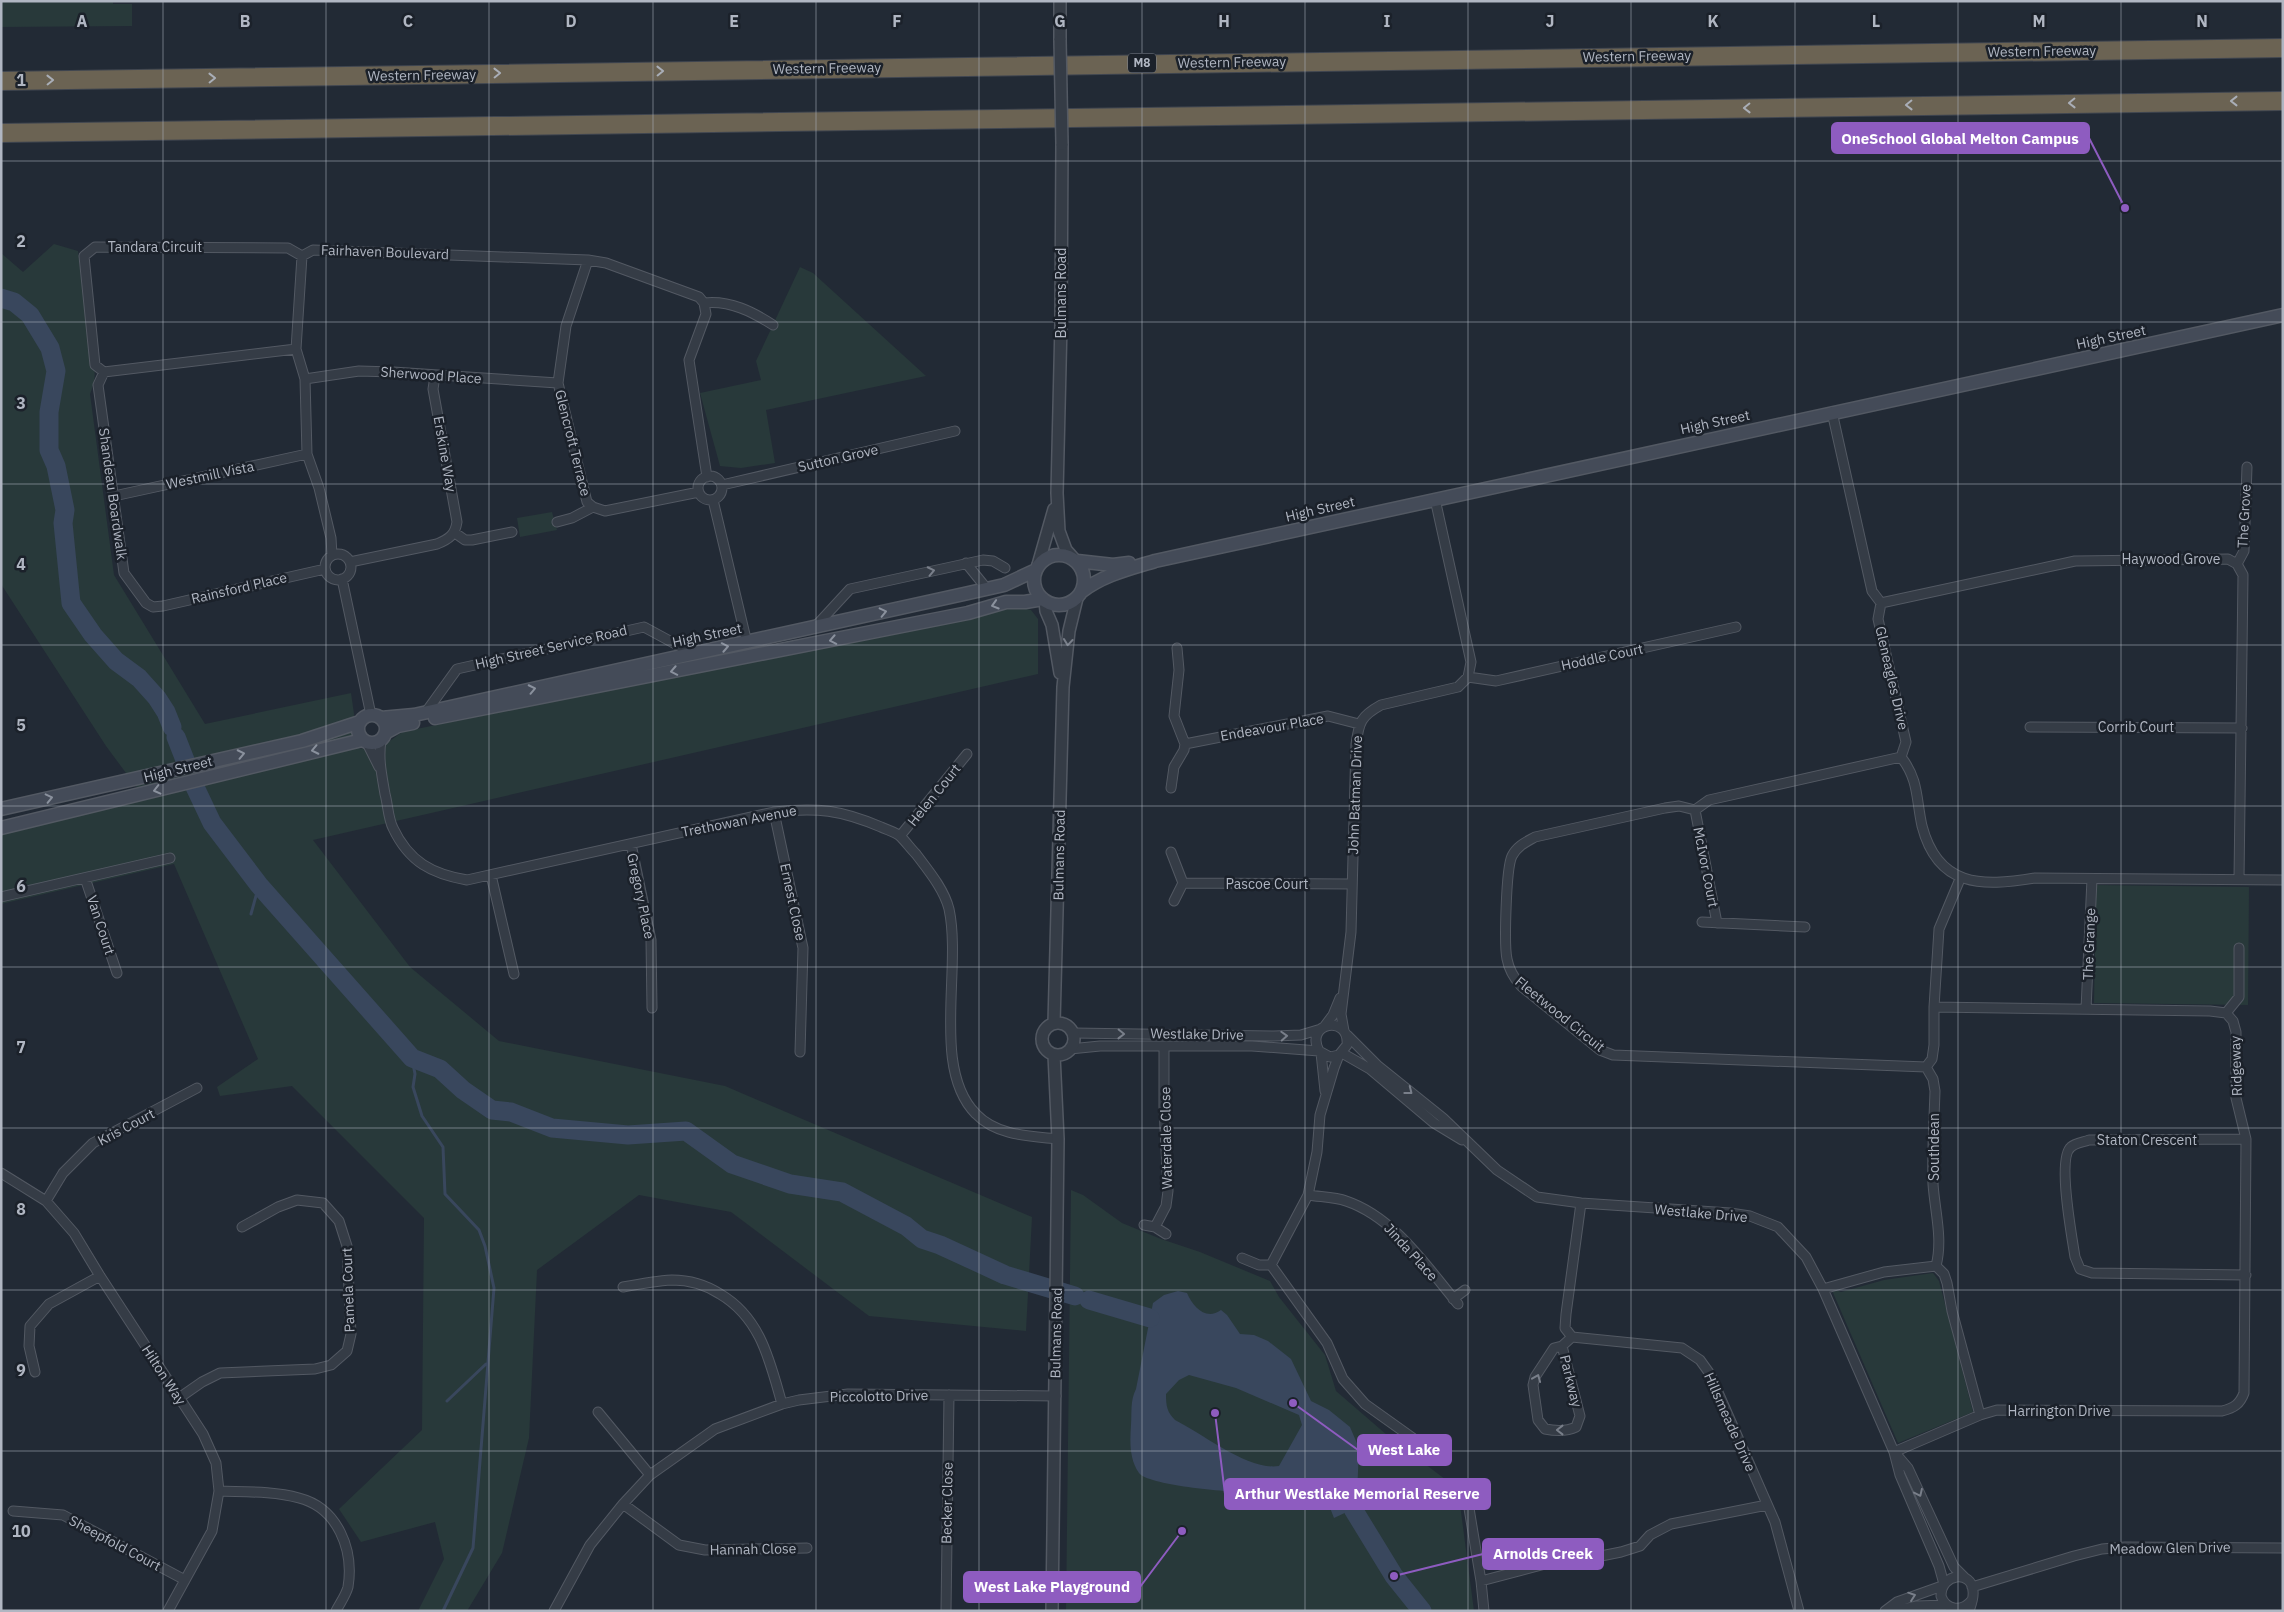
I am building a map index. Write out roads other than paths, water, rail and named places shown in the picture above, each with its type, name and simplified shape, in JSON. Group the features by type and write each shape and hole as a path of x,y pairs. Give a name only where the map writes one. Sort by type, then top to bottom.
{"highway":[{"name":"Western Freeway","path":"1,81 2283,48"},
{"path":"1,133 2283,101"}],"main road":[{"name":"High Street","path":"1079,595 1097,581 1112,574 1155,561 2283,315"},
{"path":"1051,555 1067,555 1075,560 1083,571 1085,578 1079,595 1072,602 1058,605 1044,600 1034,584 1037,567 1051,555"},
{"name":"High Street","path":"1075,560 1112,565 1155,561"},
{"name":"High Street","path":"1,809 302,741 371,718 397,717 426,712 814,628 987,588 1018,579 1037,567"},
{"name":"High Street","path":"384,737 398,726 968,614 1006,602 1044,600"},
{"path":"371,718 385,722 384,737 377,743 364,741 358,731 371,718"},
{"name":"High Street","path":"1,828 364,741"}],"street":[{"name":"Bulmans Road","path":"1060,1 1062,144 1061,323 1057,493 1059,530 1066,550 1075,560"},
{"name":"Tandara Circuit","path":"104,372 95,365 84,256 95,247 288,248 302,256"},
{"name":"Fairhaven Boulevard","path":"332,555 331,538 319,488 307,454 305,380 296,348 302,256 313,250 588,260 606,263 691,293 704,303 732,305 758,316 773,326"},
{"name":"Glencroft Terrace","path":"588,260 566,326 558,383 587,502 592,507 604,511 699,492"},
{"path":"704,303 706,314 689,360 707,477"},
{"path":"104,372 296,348"},
{"name":"Sherwood Place","path":"305,380 359,371 558,383"},
{"name":"Shandeau Boardwalk","path":"104,372 98,385 124,573 146,603 154,607"},
{"name":"Erskine Way","path":"435,376 433,389 457,522 455,533"},
{"name":"Gleneagles Drive","path":"1832,412 1872,591 1881,603 1878,619 1906,742 1901,757"},
{"name":"Sutton Grove","path":"722,485 955,431"},
{"name":"Westmill Vista","path":"114,496 307,454"},
{"name":"The Grove","path":"2237,564 2244,551 2247,467"},
{"path":"707,477 717,478 722,485 721,494 713,500 703,498 699,492 700,483 707,477"},
{"name":"Bulmans Road","path":"1037,567 1057,493"},
{"path":"1435,499 1471,662 1468,677"},
{"path":"713,500 746,643"},
{"name":"Glencroft Terrace","path":"557,522 572,518 592,507"},
{"path":"350,562 436,544 455,533 465,540 472,540 512,532"},
{"path":"341,554 350,562 350,571 342,579 334,579 325,569 327,560 332,555 341,554"},
{"path":"814,628 850,589 983,560 993,561 1005,568"},
{"name":"Haywood Grove","path":"1881,603 2075,560 2228,560 2237,564 2243,575 2239,879"},
{"path":"966,563 987,588"},
{"name":"Rainsford Place","path":"154,607 325,569"},
{"path":"342,579 371,718"},
{"name":"Bulmans Road","path":"1054,1023 1063,687 1069,631 1079,595"},
{"name":"Bulmans Road","path":"1044,600 1063,687"},
{"name":"High Street Service Road","path":"426,712 457,669 606,634 644,626 692,653"},
{"name":"Hoddle Court","path":"1468,677 1496,680 1736,627"},
{"path":"1171,788 1174,767 1184,750 1184,744 1174,716 1179,670 1177,648"},
{"name":"John Batman Drive","path":"1345,1033 1341,1014 1351,932 1358,724 1371,711 1381,705 1458,687 1468,677"},
{"name":"Endeavour Place","path":"1184,744 1328,716 1358,724"},
{"name":"Corrib Court","path":"2030,727 2242,728"},
{"name":"Trethowan Avenue","path":"380,770 384,737"},
{"name":"Trethowan Avenue","path":"364,741 380,770 392,827 415,859 443,876 467,880 774,812 804,809 830,810 862,819 900,836 934,879 948,908 952,937 953,1055 955,1077 962,1095 976,1114 989,1125 1002,1131 1058,1139"},
{"name":"Helen Court","path":"900,836 967,754"},
{"path":"1695,810 1709,800 1901,757 1912,771 1923,827 1935,857 1960,879 2005,883 2034,878 2283,880"},
{"name":"Fleetwood Circuit","path":"1695,810 1679,806 1665,808 1535,837 1521,844 1512,856 1508,875 1506,959 1512,975 1521,986 1600,1050 1613,1055 1926,1067"},
{"name":"McIvor Court","path":"1695,810 1717,923"},
{"name":"Ernest Close","path":"774,812 803,948 800,1052"},
{"name":"Gregory Place","path":"630,844 651,940 652,1008"},
{"path":"1171,852 1183,883 1174,902"},
{"path":"1,897 170,858"},
{"path":"491,875 514,974"},
{"name":"Van Court","path":"85,878 117,973"},
{"path":"1926,1067 1932,1059 1934,1045 1934,1007 1939,929 1960,879"},
{"name":"The Grange","path":"2086,1009 2092,879"},
{"name":"Pascoe Court","path":"1183,883 1352,884"},
{"name":"McIvor Court","path":"1702,922 1805,927"},
{"path":"1934,1007 2210,1010 2226,1013 2239,997 2239,948"},
{"name":"John Batman Drive","path":"1323,1028 1333,1015 1344,990"},
{"name":"Ridgeway","path":"2226,1013 2234,1021 2236,1032 2234,1082 2246,1139 2244,1393 2240,1402 2232,1408"},
{"path":"1054,1023 1065,1025 1072,1033 1074,1042 1070,1049 1063,1054 1054,1055 1045,1049 1042,1039 1045,1029 1054,1023"},
{"path":"1270,1266 1308,1195 1317,1152 1320,1115 1341,1054 1348,1045 1345,1033 1335,1025 1323,1028 1316,1040 1320,1052 1325,1099"},
{"name":"Westlake Drive","path":"1072,1033 1274,1036 1301,1035 1323,1028"},
{"name":"Westlake Drive","path":"1345,1033 1376,1065 1443,1118 1497,1170 1537,1197 1581,1203 1750,1216 1778,1227 1806,1256 1823,1289 1894,1452 1900,1476 1939,1566 1943,1585"},
{"name":"Westlake Drive","path":"1070,1049 1100,1046 1252,1046 1320,1052"},
{"name":"Waterdale Close","path":"1155,1227 1166,1206 1168,1191 1164,1106 1164,1046"},
{"path":"1320,1052 1330,1057 1341,1054"},
{"name":"Westlake Drive","path":"1341,1054 1370,1069 1434,1123 1475,1148"},
{"name":"Bulmans Road","path":"1052,1611 1058,1139 1054,1055"},
{"name":"Southdean","path":"1926,1067 1933,1080 1935,1091 1933,1184 1940,1248 1936,1266"},
{"name":"Kris Court","path":"46,1201 63,1173 93,1144 197,1088"},
{"name":"Staton Crescent","path":"2246,1139 2089,1140 2071,1146 2066,1154 2064,1170 2075,1257 2080,1269 2092,1273 2246,1274"},
{"name":"Hilton Way","path":"1,1173 46,1201 74,1233 203,1434 213,1456 216,1464 219,1491 212,1531 168,1611"},
{"name":"Jinda Place","path":"1308,1195 1344,1200 1365,1208 1384,1221 1456,1301 1465,1290"},
{"name":"Pamela Court","path":"179,1398 202,1382 220,1373 315,1369 331,1365 347,1351 351,1334 347,1246 340,1221 323,1203 297,1200 278,1207 242,1227"},
{"name":"Parkway","path":"1572,1337 1565,1328 1581,1203"},
{"path":"1144,1225 1155,1227 1166,1234"},
{"path":"1242,1258 1260,1265 1270,1266 1327,1343 1343,1379 1357,1397 1421,1444"},
{"path":"1823,1289 1884,1272 1936,1266 1944,1274 1947,1283 1954,1321 1980,1415"},
{"path":"34,1372 29,1346 30,1326 49,1304 100,1276"},
{"path":"623,1287 673,1280 693,1282 711,1288 729,1299 746,1315 760,1336 769,1358 782,1404"},
{"path":"1562,1346 1572,1337"},
{"name":"Hillsmeade Drive","path":"1572,1337 1682,1348 1700,1360 1710,1374 1774,1522 1798,1611"},
{"name":"Parkway","path":"1562,1346 1580,1416 1579,1422 1576,1427 1569,1430 1545,1429 1538,1420 1534,1385 1535,1377 1554,1348 1562,1346"},
{"name":"Piccolotto Drive","path":"554,1611 590,1545 623,1504 650,1475 715,1429 782,1404 848,1394 1056,1396"},
{"name":"Becker Close","path":"946,1611 948,1395"},
{"name":"Harrington Drive","path":"1894,1452 1980,1415 1998,1410 2222,1412 2232,1408"},
{"path":"598,1412 650,1475"},
{"name":"Westlake Drive","path":"1894,1452 1908,1468 1954,1567 1964,1578"},
{"path":"1465,1484 1484,1611"},
{"path":"219,1491 264,1493 300,1498 324,1510 339,1528 349,1564 348,1589 336,1611"},
{"name":"Hannah Close","path":"623,1504 679,1545 705,1550 808,1548"},
{"path":"1481,1581 1564,1559 1601,1556 1621,1552 1640,1546 1650,1535 1671,1524 1767,1506"},
{"name":"Sheepfold Court","path":"13,1511 63,1515 185,1580"},
{"name":"Meadow Glen Drive","path":"1972,1587 2102,1549 2125,1547 2283,1548"},
{"path":"1885,1611 1897,1602 1943,1585 1951,1578 1964,1578 1972,1587 1972,1600 1969,1611"},
{"path":"1943,1585 1941,1596 1948,1607"},
{"path":"1894,1611 1917,1606 1964,1608 1972,1600"}],"water":[{"path":"1178,1291 1187,1293 1196,1307 1205,1313 1210,1314 1221,1310 1227,1315 1240,1334 1254,1335 1268,1341 1291,1359 1311,1401 1329,1410 1350,1427 1359,1448 1357,1495 1353,1509 1334,1518 1319,1480 1304,1480 1269,1491 1236,1492 1159,1482 1146,1478 1139,1473 1133,1462 1131,1450 1132,1402 1153,1303 1164,1295","holes":["1189,1375 1236,1388 1299,1415 1302,1425 1279,1466 1254,1463 1226,1450 1175,1420 1170,1414 1166,1402 1166,1394 1179,1380"]}],"waterway":[{"path":"1,298 14,302 30,315 50,348 56,371 49,412 49,450 56,466 65,510 63,523 71,603 93,635 116,661 139,678 157,698 166,712 172,727"},
{"path":"176,737 185,760"},
{"path":"195,787 212,823 259,885 412,1058 440,1069 463,1090 492,1110 511,1112 552,1128 628,1135 686,1131 732,1164 790,1184 842,1192 906,1226 922,1239 940,1245 1005,1275 1075,1296"},
{"path":"251,914 259,885"},
{"path":"412,1058 415,1074 413,1087 422,1116 443,1147 445,1194 479,1230 485,1246 494,1288 473,1548 443,1611"},
{"path":"1089,1300 1150,1318"},
{"path":"447,1401 486,1364"},
{"path":"1353,1509 1394,1576 1422,1611"}],"place":[{"name":"OneSchool Global Melton Campus","path":"2125,208"},
{"name":"West Lake","path":"1293,1403"},
{"name":"Arthur Westlake Memorial Reserve","path":"1215,1413"},
{"name":"West Lake Playground","path":"1182,1531"},
{"name":"Arnolds Creek","path":"1394,1576"}]}
